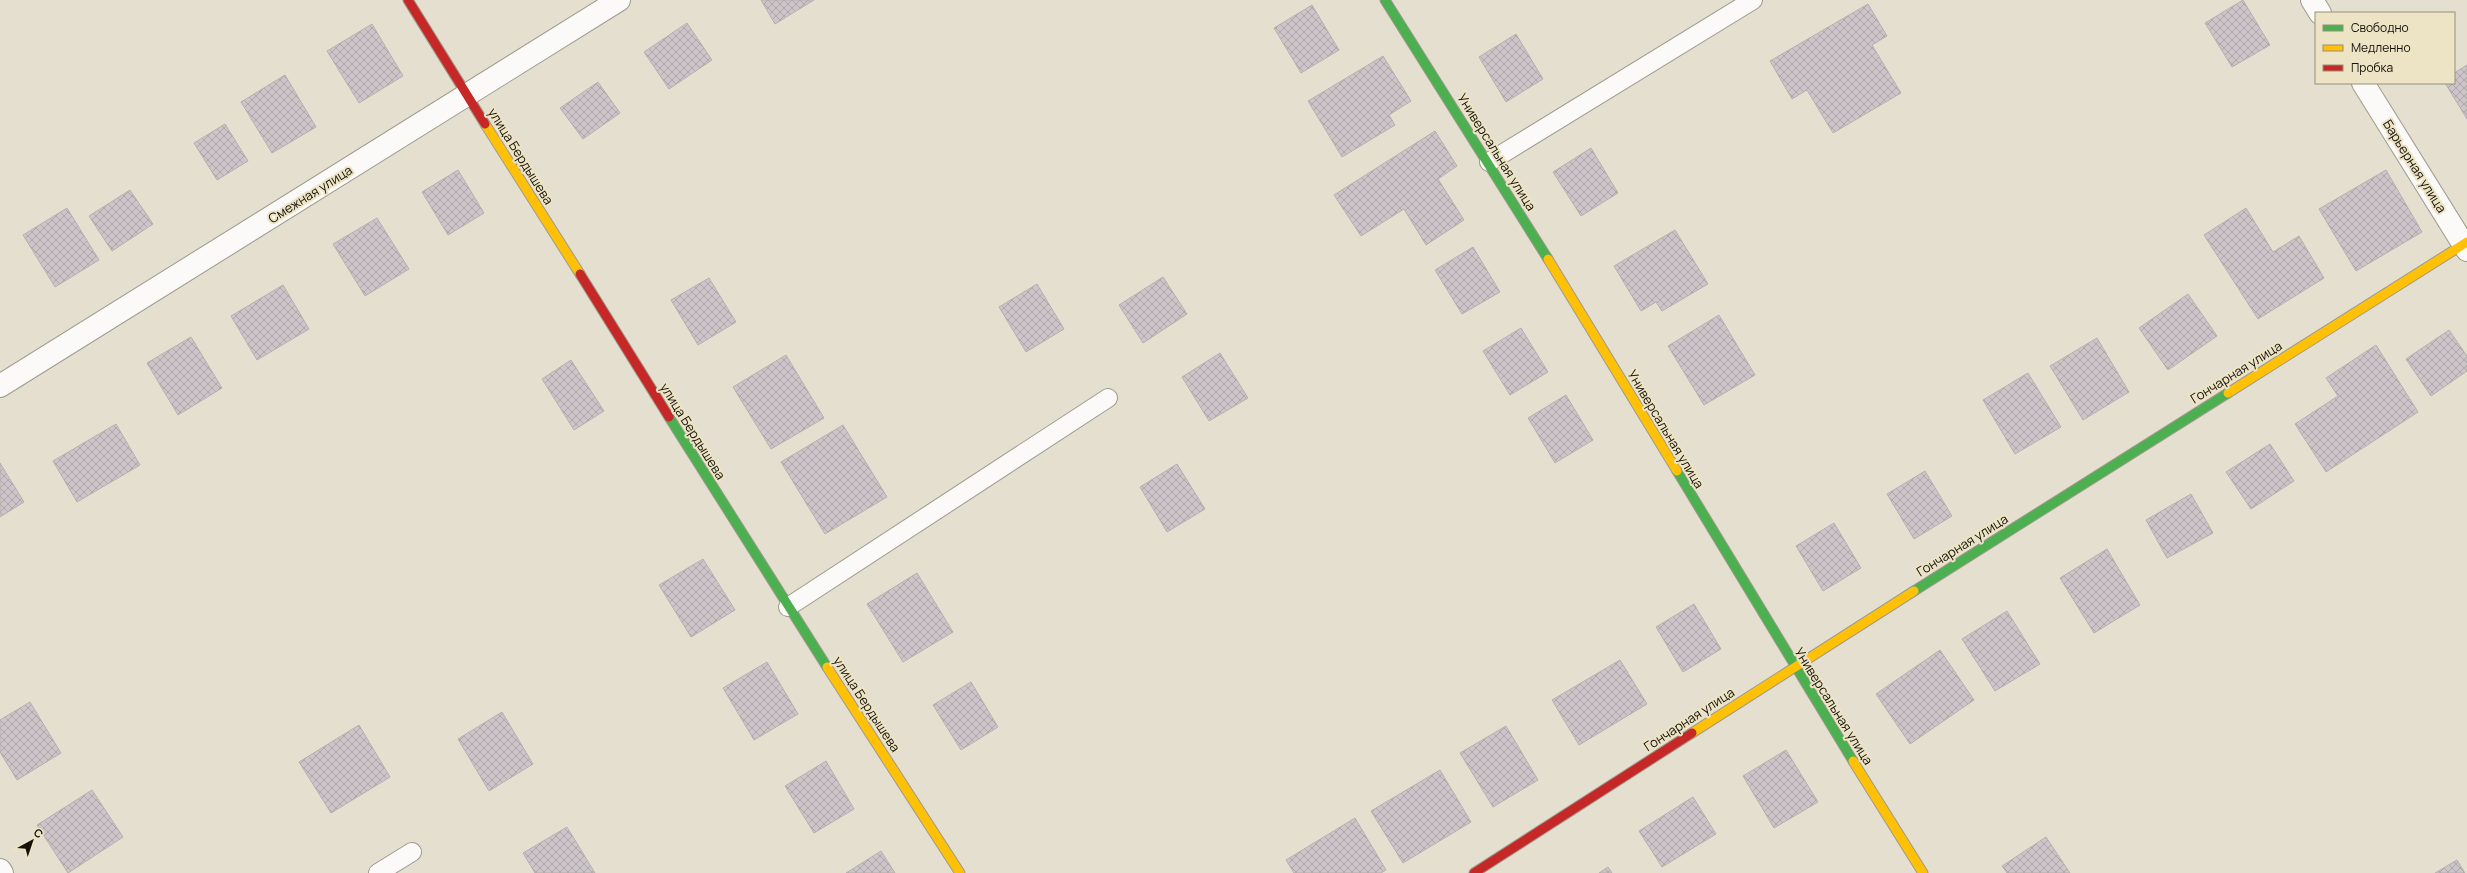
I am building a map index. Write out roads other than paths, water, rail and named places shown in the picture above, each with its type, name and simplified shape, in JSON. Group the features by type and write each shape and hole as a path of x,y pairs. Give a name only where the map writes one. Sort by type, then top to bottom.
{"street":[{"name":"улица Бердышева","path":"408,0 788,607 960,873"},
{"name":"Смежная улица","path":"0,386 619,0"},
{"name":"Универсальная улица","path":"1385,0 1489,162 1794,667 1923,873"},
{"path":"2312,0 2319,12"},
{"name":"Барьерная улица","path":"2365,84 2466,245"},
{"name":"Гончарная улица","path":"1474,873 1794,667 2466,245"}],"lane":[{"path":"1489,162 1753,0"},
{"path":"788,607 1108,398"},
{"path":"378,873 412,852"}]}
